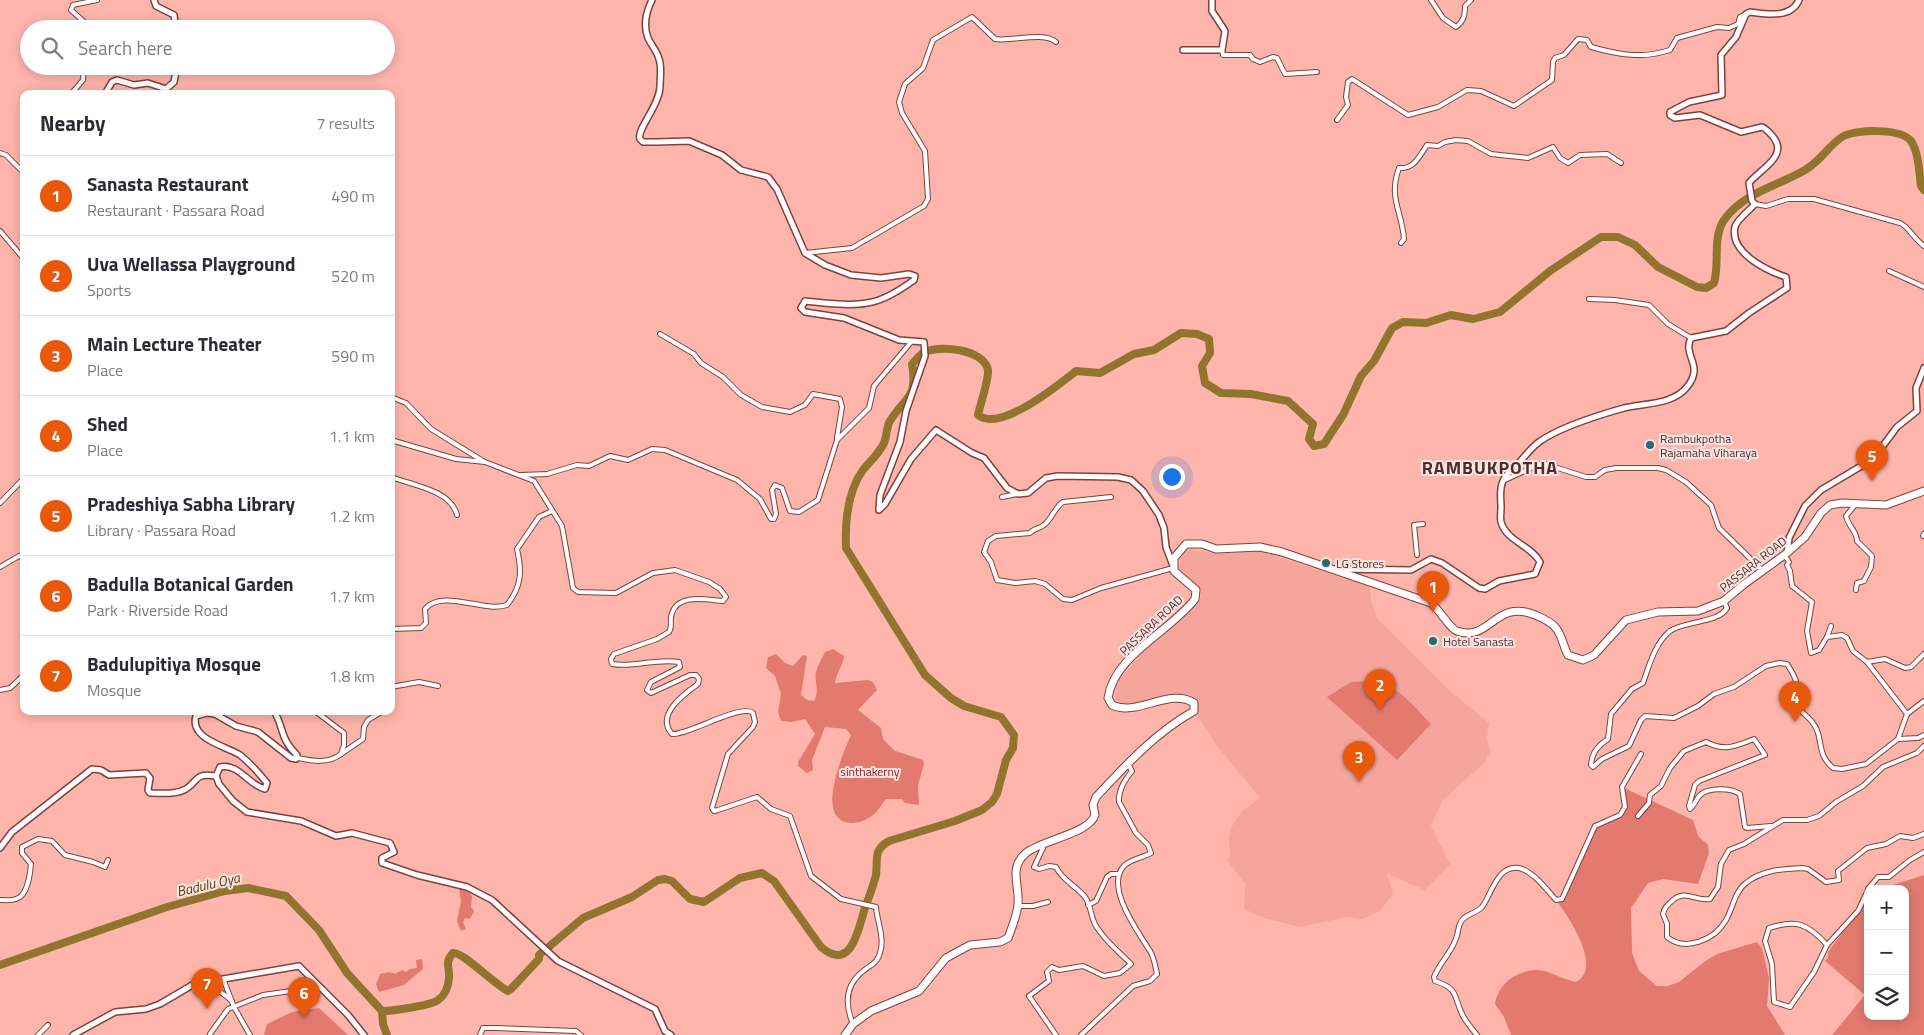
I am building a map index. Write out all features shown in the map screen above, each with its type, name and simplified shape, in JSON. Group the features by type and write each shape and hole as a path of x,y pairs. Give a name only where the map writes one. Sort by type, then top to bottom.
{"highway":[{"name":"PASSARA ROAD","path":"845,1035 852,1024 876,1008 919,991 940,963 964,947 1005,940 1014,922 1018,906 1016,868 1023,855 1041,845 1067,835 1093,820 1095,815 1093,805 1096,797 1128,764 1174,722 1195,708 1194,703 1185,699 1125,708 1116,707 1109,703 1108,698 1112,683 1129,660 1189,608 1197,595 1196,590 1176,574 1173,565 1180,549 1192,542 1216,549 1260,547 1282,552 1431,603 1440,609 1454,630 1460,632 1481,630 1501,614 1510,611 1527,612 1555,626 1568,655 1577,660 1588,659 1594,655 1626,620 1658,612 1698,611 1724,601 1786,554 1805,537 1827,507 1835,504 1886,505 1924,491"}],"street":[{"path":"82,20 71,10 73,5 96,0"},
{"path":"154,0 156,6 174,16 175,20"},
{"path":"652,0 647,11 646,27 648,38 660,59 660,90 655,106 639,132 640,139 643,142 694,142 722,155 741,170 768,177 783,200 793,228 806,253 832,268 851,274 881,278 914,275 914,280 876,302 833,303 805,301 801,308 802,312 844,318 899,340 924,342 925,353 906,411 902,435 877,508 881,509 911,459 936,430 972,453 984,458 1007,488 1018,494"},
{"path":"1212,0 1212,11 1225,31 1222,54 1250,55 1253,60 1260,62 1273,57 1277,58 1285,74 1317,72"},
{"path":"1431,0 1443,18 1456,27 1462,23 1465,16 1465,6 1471,0"},
{"path":"1337,120 1348,106 1346,96 1348,82 1352,79 1368,87 1408,115 1438,107 1467,90 1481,92 1514,106 1552,80 1555,58 1564,55 1578,39 1587,40 1591,47 1602,50 1623,54 1655,55 1670,50 1677,38 1717,27 1729,28 1738,24 1740,16 1750,12 1778,14 1793,8 1799,0"},
{"path":"1746,14 1736,37 1721,55 1722,95 1689,102 1672,109 1670,115 1674,118 1700,115 1741,132 1762,127 1768,130 1778,145 1778,152 1770,163 1750,181 1749,188 1754,203"},
{"path":"806,253 852,248 924,206 928,199 925,151 902,113 899,102 905,84 923,68 933,40 972,17 995,39 1042,38 1052,39 1056,42"},
{"path":"1183,50 1222,50"},
{"path":"74,90 83,80 83,75"},
{"path":"107,90 112,82 117,80 134,85 148,83 166,88 174,82 175,75"},
{"path":"1402,243 1404,229 1395,198 1394,182 1399,168 1406,168 1414,164 1427,146 1438,146 1445,142 1456,140 1468,141 1491,154 1528,158 1550,147 1556,149 1560,158 1568,163 1580,155 1607,154 1621,163"},
{"path":"0,153 6,155 20,168"},
{"path":"1754,203 1766,206 1788,199 1814,199 1904,224 1914,239 1924,246"},
{"path":"1589,299 1615,300 1648,305 1668,324 1691,338 1726,331 1749,312 1787,288 1786,278 1765,270 1745,254 1734,236 1735,225 1754,203"},
{"path":"0,230 20,254"},
{"path":"1889,271 1924,287"},
{"path":"521,475 547,474 577,465 589,466 610,456 628,460 652,450 665,450 736,480 760,499 772,520 776,514 772,490 776,485 782,488 790,511 799,512 818,500 837,440 842,407 840,399 813,394 805,405 790,412 762,407 741,395 723,377 701,363 694,354 660,334"},
{"path":"1330,569 1411,570 1431,559 1442,563 1479,588 1485,589 1499,581 1536,574 1540,562 1537,555 1507,533 1501,522 1501,487 1503,481 1537,444 1546,438 1594,418 1625,408 1649,405 1683,392 1696,370 1689,351 1688,344 1691,338"},
{"path":"837,440 869,408 874,386 912,341"},
{"path":"1831,626 1819,650 1811,653 1807,630 1812,602 1792,586 1786,554 1789,538 1806,506 1828,485 1870,462 1897,426 1917,411 1916,388 1924,368"},
{"path":"395,399 406,403 431,428 485,462 534,481 562,526 570,577 573,588 578,592 616,592 653,573 676,570 708,582 725,593 726,598 723,600 692,599 681,603 672,613 670,632 657,639 614,654 611,659 612,664 623,666 660,660 679,662 680,667 651,682 647,690 651,693 690,675 696,675 699,679 698,684 678,698 672,706 667,723 667,728 672,734 679,734 708,721 746,710 754,713 755,722 753,728 728,754 712,808 714,811 756,797 770,809 790,816 811,876 841,899 876,907 879,916 881,952 874,965 864,970 852,983 846,1007 852,1024"},
{"path":"395,441 456,459 485,462"},
{"path":"1503,481 1542,462 1586,477 1595,477 1605,470 1616,468 1658,468 1666,470 1686,482 1711,505 1719,528 1763,571"},
{"path":"1002,497 1028,493 1046,478 1058,476 1118,477 1131,480 1143,491 1159,515 1164,528 1166,547 1173,565 1101,588 1072,600 1063,598 1040,583 1015,583 997,580 991,562 984,552 988,541 996,536 1030,533 1034,528 1044,525 1062,502 1111,497"},
{"path":"395,479 439,494 449,500 457,515"},
{"path":"0,503 20,482"},
{"path":"1856,590 1857,583 1864,581 1871,567 1872,556 1857,541 1857,535 1847,520 1846,516 1857,504"},
{"path":"395,629 422,628 426,623 425,609 428,605 437,602 452,600 491,608 507,605 520,584 521,567 517,549 538,517 552,511"},
{"path":"1417,555 1414,524 1423,524"},
{"path":"0,567 20,556"},
{"path":"1724,601 1727,608 1720,615 1668,633 1652,656 1643,683 1632,689 1612,714 1608,738 1597,748 1592,757 1591,765 1593,767 1602,759 1629,746 1641,720 1645,716 1674,718 1698,706 1714,694 1734,686 1766,666 1779,663 1787,664 1794,674 1800,690 1799,709 1814,723 1818,733 1820,752 1833,768 1842,769 1866,764 1898,739 1907,714 1924,701"},
{"path":"1827,637 1842,635 1847,638 1853,651 1867,662 1907,714"},
{"path":"1867,662 1885,659 1905,668 1911,667 1924,654"},
{"path":"0,690 10,688 20,679"},
{"path":"395,686 418,682 438,686"},
{"path":"199,715 194,721 198,732 213,742 239,754 268,784 268,787 259,788 235,769 226,766 220,767 216,776 219,784 233,801 247,812 300,821 336,836 352,833 390,843 394,852 382,858 382,863 417,875 466,886 492,900 550,955 655,1009 665,1031 671,1035"},
{"path":"217,715 236,726 258,732 291,758 316,762 333,758 363,739 364,727 368,720 377,715"},
{"path":"276,715 281,723 283,738 298,758"},
{"path":"320,715 344,733 344,744 341,754"},
{"path":"1898,739 1918,738 1924,735"},
{"path":"1638,816 1649,803 1650,795 1661,786 1670,768 1684,751 1706,742 1722,749 1745,744 1754,739 1765,755 1698,781 1695,785 1690,809 1698,796 1708,791 1719,789 1737,792 1740,794 1745,827 1771,826"},
{"path":"1924,746 1917,753 1884,767 1863,786 1836,802 1819,816 1807,820 1783,820 1744,844 1728,850 1721,864 1718,886 1710,900 1684,894 1676,897 1666,907 1663,914 1667,937 1681,945 1703,941 1725,922 1740,889 1758,875 1802,868 1808,869 1826,882 1839,880 1838,871 1861,850 1886,844 1900,836 1913,838 1924,834"},
{"path":"1477,1035 1462,1014 1455,992 1449,986 1435,981 1434,977 1456,939 1463,919 1476,912 1483,905 1496,879 1509,870 1518,868 1531,874 1556,900 1562,898 1595,826 1622,812 1625,807 1622,787 1624,780 1642,754"},
{"path":"1081,1035 1132,986 1150,981 1157,974 1152,956 1129,918 1118,887 1118,874 1124,865 1151,853 1148,845 1136,833 1122,811 1118,797 1125,779 1132,771 1128,764"},
{"path":"0,848 12,832 92,769 100,770 109,775 146,773 150,778 148,790 150,793 173,793 186,788 196,777 206,774 216,776"},
{"path":"0,900 17,899 22,896 30,877 31,864 22,853 22,847 32,840 38,838 52,841 65,855 105,867 108,860"},
{"path":"1041,845 1043,848 1034,864 1035,868 1056,867 1059,874 1079,889 1101,933 1131,964 1120,974 1104,976 1083,966 1058,970 1052,967 1047,972 1049,981 1029,996 1056,1035"},
{"path":"1871,885 1878,877 1889,878 1910,860 1924,852"},
{"path":"1088,905 1096,901 1107,877 1111,874 1118,874"},
{"path":"1826,945 1809,928 1798,923 1784,923 1769,928 1765,941 1772,964 1774,1002 1790,1007 1814,972 1826,945 1852,919 1864,896"},
{"path":"1018,906 1033,906 1048,902"},
{"path":"73,1035 115,1012 146,1009 160,1004 194,984 299,966 348,1014 364,1035"},
{"path":"224,980 234,1007 250,1035"},
{"path":"208,982 232,1001"},
{"path":"205,1035 211,1034 228,1009 263,995 319,986"},
{"path":"38,1035 48,1025"},
{"path":"480,1035 483,1028 576,1031 581,1035"},
{"path":"660,1035 665,1031"}],"shaded area":[{"path":"1189,549 1221,554 1260,551 1370,587 1371,601 1378,619 1450,691 1489,723 1487,738 1490,751 1485,762 1442,801 1431,826 1450,864 1425,890 1387,874 1393,894 1380,911 1362,919 1347,917 1300,927 1264,918 1244,909 1245,884 1227,860 1230,857 1229,837 1233,824 1242,811 1260,798 1217,746 1197,715 1199,708 1196,701 1180,695 1128,705 1115,700 1116,685 1143,651 1181,621 1200,599 1201,591 1199,587 1179,569 1182,554"}],"green space":[{"name":"sinthakerny","path":"833,649 844,656 835,683 868,680 873,682 877,690 858,710 881,728 883,739 895,751 923,760 924,764 918,785 919,805 905,803 902,799 886,799 874,814 865,820 850,823 839,819 834,811 832,799 842,756 851,735 846,729 825,727 812,760 813,770 807,773 798,766 798,762 815,734 805,719 792,722 781,721 778,712 781,694 775,676 766,668 768,657 776,654 785,663 793,666 803,655 807,656 801,695 807,700 814,701 817,694 817,669 825,652"},
{"path":"1375,681 1383,683 1399,692 1431,724 1397,760 1327,697 1351,682"},
{"path":"1622,787 1693,820 1698,836 1708,845 1709,853 1698,884 1663,879 1648,883 1631,908 1632,953 1639,971 1657,986 1668,986 1679,982 1717,954 1757,942 1762,948 1769,978 1767,1006 1785,1035 1511,1035 1504,1017 1495,1004 1503,985 1520,973 1534,970 1545,971 1576,982 1583,975 1586,966 1581,942 1556,900 1560,900 1595,826 1619,815 1625,807"},
{"path":"1924,875 1924,1035 1832,1035 1864,996 1864,1020 1909,1020 1909,885 1893,885"},
{"path":"459,888 468,889 472,897 471,907 474,911 470,919 465,918 463,922 466,929 461,931 457,921 461,901"},
{"path":"1864,903 1864,994 1825,961 1828,958 1828,952"},
{"path":"422,959 423,969 404,985 379,992 376,984 380,974 389,972 395,974 402,970 406,972 417,968 416,960"},
{"path":"319,1008 348,1035 264,1035 267,1024 292,1012"}],"waterway":[{"path":"382,1011 427,1005 442,997 448,986 448,962 453,953 464,957 508,991 539,959 539,955 583,918 632,897 658,880 665,879 672,881 690,899 704,902 740,878 762,873 774,881 821,947 832,954 840,955 847,952 856,936 876,875 878,852 882,846 889,841 955,821 982,810 992,802 997,794 1006,760 1013,748 1014,735 1001,717 964,706 951,698 925,675 846,548 848,508 853,488 863,470 882,447 890,421 909,397 913,385 912,364 923,353 939,349 960,350 978,357 985,363 988,374 978,415 988,419 1000,418 1014,413 1043,396 1076,371 1100,373 1134,354 1154,350 1181,333 1197,334 1209,339 1210,353 1202,366 1205,383 1221,393 1251,394 1288,401 1313,424 1309,439 1314,446 1324,444 1343,415 1361,376 1374,361 1392,328 1403,322 1426,323 1451,315 1473,319 1500,312 1550,271 1601,237 1618,237 1635,245 1658,267 1697,287 1706,288 1714,283 1718,235 1720,227 1732,210 1751,196 1805,170 1842,137 1857,132 1888,132 1906,137 1911,141 1916,151 1921,186 1924,190"},
{"name":"Badulu Oya","path":"0,965 167,907 225,891 248,888 286,896 319,930 347,973 382,1011 383,1024 387,1035"}],"place":[{"name":"Rambukpotha Rajamaha Viharaya","path":"1650,445"},
{"name":"Pradeshiya Sabha Library","path":"1872,481"},
{"name":"LG Stores","path":"1326,563"},
{"name":"Sanasta Restaurant","path":"1433,612"},
{"name":"Hotel Sanasta","path":"1433,641"},
{"name":"Uva Wellassa Playground","path":"1380,710"},
{"name":"Shed","path":"1795,722"},
{"name":"Main Lecture Theater","path":"1359,782"},
{"name":"Badulupitiya Mosque","path":"207,1009"},
{"name":"Badulla Botanical Garden","path":"304,1018"}],"district":[{"name":"RAMBUKPOTHA","path":"1490,467"}]}
